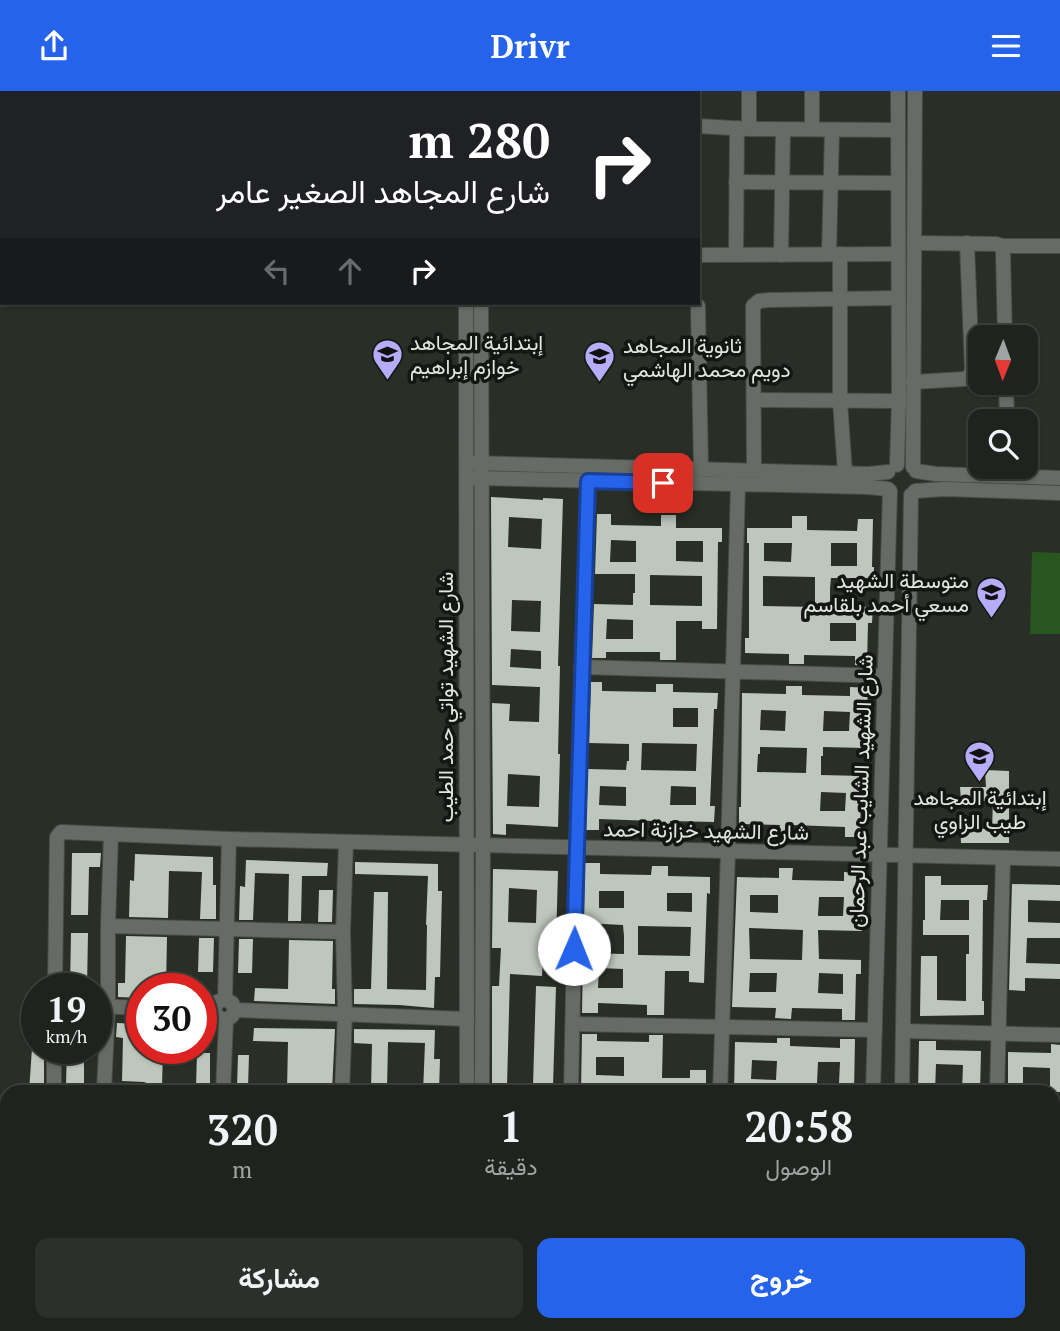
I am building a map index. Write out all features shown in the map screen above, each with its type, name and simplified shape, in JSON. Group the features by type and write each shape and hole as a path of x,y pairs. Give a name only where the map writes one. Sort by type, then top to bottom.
{"street":[{"path":"736,255 736,182 749,91"},
{"path":"812,91 812,129"},
{"path":"898,91 899,401 892,469 886,484 897,496 944,489 1060,493"},
{"path":"913,493 919,482 914,469 913,382 915,91"},
{"path":"700,126 783,130 898,130"},
{"path":"780,255 783,130"},
{"path":"832,130 830,183 839,299 840,401 845,473"},
{"path":"736,182 898,183"},
{"path":"914,243 1060,246"},
{"path":"913,382 964,379 970,376 972,370 967,243"},
{"path":"1002,246 1005,325"},
{"path":"700,255 897,254"},
{"path":"754,470 753,306 759,301 769,300 898,298"},
{"name":"شارع الشهيد تواتي حمد الطيب","path":"467,305 475,463"},
{"name":"شارع الشهيد تواتي حمد الطيب","path":"481,305 475,478 483,845 482,1085"},
{"path":"698,306 701,469"},
{"path":"754,400 899,401"},
{"path":"475,463 845,473 908,465 936,474 968,473"},
{"path":"1038,475 1060,478"},
{"path":"475,478 868,487 889,490"},
{"name":"شارع الشهيد تواتي حمد الطيب","path":"467,1085 466,845 475,478"},
{"path":"571,1085 588,481"},
{"path":"720,1085 738,485"},
{"name":"شارع الشهيد الشايب عبد الرحمان","path":"873,1085 889,490"},
{"name":"شارع الشهيد الشايب عبد الرحمان","path":"902,1085 913,493"},
{"path":"581,667 885,676"},
{"name":"شارع الشهيد خزازنة احمد","path":"55,973 57,837 61,832 229,839 1060,859"},
{"path":"104,973 111,834"},
{"path":"223,1085 220,1010 227,929 229,839"},
{"path":"342,1085 346,842"},
{"path":"997,1085 1003,859"},
{"path":"108,926 344,932"},
{"path":"220,1010 467,1019"},
{"path":"573,1024 875,1030"},
{"path":"903,1031 1060,1035"},
{"path":"54,1064 54,1085"},
{"path":"103,1064 104,1085"}],"green space":[{"path":"1032,552 1060,553 1060,634 1030,634"}],"building":[{"path":"491,497 563,499 558,666 558,827 506,824 506,835 493,834 492,703 510,704 509,721 539,722 540,687 492,685","holes":["509,517 542,519 541,549 508,547","512,600 541,601 540,632 511,631","511,649 541,651 541,669 510,667","508,774 540,776 539,807 507,806"]},
{"path":"597,514 611,514 611,525 661,526 661,515 676,515 676,528 722,528 722,542 718,542 717,629 702,629 702,621 676,621 676,660 660,660 660,652 606,652 606,658 592,658 594,604 633,605 635,593 635,574 595,574","holes":["611,540 636,541 636,562 610,562","676,541 703,541 703,562 676,561","650,575 702,576 702,606 650,605","607,619 633,620 633,639 606,639"]},
{"path":"792,516 807,516 807,530 857,531 858,519 873,519 874,578 831,578 830,588 830,606 873,607 872,623 868,623 867,666 855,665 855,656 804,655 804,664 789,664 789,654 745,653 745,638 749,638 747,528 792,528","holes":["764,543 792,543 791,562 764,561","831,543 857,543 857,566 831,566","763,576 815,577 815,607 763,606","830,623 856,623 856,641 830,641"]},
{"path":"591,682 602,682 602,691 656,692 656,684 673,684 673,692 718,693 717,709 714,709 710,806 715,806 714,822 670,821 670,831 653,830 654,821 599,819 599,830 586,830 588,769 626,770 629,761 629,744 589,743","holes":["673,708 698,708 698,727 673,727","642,743 697,744 696,771 641,770","600,786 626,787 626,806 599,805","671,786 696,787 696,805 670,805"]},
{"path":"786,686 802,686 802,695 850,696 850,687 868,688 865,748 823,747 821,756 821,775 864,776 860,837 845,837 845,827 793,825 792,834 779,834 780,825 739,824 742,693 786,694","holes":["761,710 786,711 785,731 760,730","824,711 850,712 849,731 823,731","760,747 807,748 806,773 757,772","821,792 846,793 845,811 820,811"]},
{"path":"985,770 1009,771 1009,843 961,843 960,820 965,828 992,829 993,801 961,801 960,787 986,787"},
{"path":"72,853 101,853 100,867 89,867 88,915 71,915"},
{"path":"135,854 213,857 216,919 200,919 202,872 169,871 168,918 129,917 130,880 134,881"},
{"path":"246,860 328,863 327,876 302,876 301,921 288,921 289,874 255,873 253,920 239,920 240,886 245,887"},
{"path":"355,862 438,864 438,891 442,891 440,977 435,977 434,1008 354,1004 354,989 371,989 374,892 388,892 387,989 426,990 428,876 355,874"},
{"path":"585,863 600,863 600,874 651,875 652,866 668,866 668,876 710,877 704,983 689,982 689,971 665,971 664,1015 647,1015 647,1005 598,1003 598,1013 582,1013 583,953 624,954 623,925 584,923","holes":["599,891 624,891 624,908 599,908","667,893 692,893 692,912 667,911","638,926 691,927 690,956 638,955","599,968 623,969 623,988 598,988"]},
{"path":"779,868 793,868 792,880 844,881 844,872 862,873 862,931 818,930 819,959 861,960 861,974 856,974 855,1020 842,1020 842,1009 792,1008 791,1019 775,1018 776,1008 732,1007 737,877 779,878","holes":["750,895 778,895 778,913 750,912","819,897 844,897 843,916 818,916","749,928 803,930 802,960 750,959","750,973 777,973 776,992 749,992","819,973 843,974 843,994 818,993"]},
{"path":"493,869 558,871 556,943 544,942 542,976 510,974 507,1085 492,1085 492,986 499,986 501,948 492,948","holes":["509,888 537,890 536,923 508,922"]},
{"path":"925,876 941,876 941,885 988,885 987,900 983,900 984,1015 920,1016 921,956 937,956 937,1000 966,1001 966,954 969,954 969,935 923,935","holes":["941,900 969,900 969,920 940,920"]},
{"path":"1012,884 1060,885 1060,901 1028,900 1028,922 1060,923 1060,938 1027,938 1026,963 1060,964 1060,979 1025,978 1025,991 1009,990"},
{"path":"319,890 333,890 332,922 318,922"},
{"path":"71,933 88,933 87,973 70,973"},
{"path":"126,936 167,937 166,973 126,973 126,997 118,997 118,983 125,983"},
{"path":"199,938 214,938 213,972 198,972"},
{"path":"239,939 253,939 252,973 238,973"},
{"path":"289,940 333,941 332,989 335,989 335,1004 254,1001 255,988 288,989"},
{"path":"536,986 556,987 553,1085 533,1085"},
{"path":"117,1023 126,1023 126,1064 163,1064 162,1085 122,1081 123,1038 116,1037"},
{"path":"254,1028 335,1029 332,1085 287,1085 288,1042 253,1041"},
{"path":"354,1029 435,1030 434,1059 440,1059 439,1085 423,1085 425,1043 388,1042 387,1085 371,1085 372,1044 354,1043"},
{"path":"582,1034 597,1034 597,1041 649,1042 649,1035 663,1035 662,1078 690,1078 690,1070 706,1070 706,1085 581,1085","holes":["596,1057 624,1057 624,1076 596,1075"]},
{"path":"777,1038 790,1038 790,1046 840,1048 840,1039 855,1039 854,1085 734,1085 735,1042 777,1043","holes":["752,1060 777,1061 776,1080 751,1079","818,1062 840,1062 839,1083 817,1083"]},
{"path":"919,1041 936,1041 936,1050 981,1051 980,1085 962,1085 963,1065 936,1064 935,1085 918,1085"},
{"path":"1051,1044 1060,1045 1060,1085 1050,1085 1050,1068 1023,1067 1023,1085 1008,1085 1008,1052 1051,1053"},
{"path":"238,1055 249,1055 248,1085 237,1085"},
{"path":"31,1064 44,1064 44,1085 29,1085"},
{"path":"67,1064 84,1064 84,1085 66,1085"},
{"path":"197,1064 210,1064 210,1085 196,1085"}],"place":[{"name":"إبتدائية المجاهد خوازم إبراهيم","path":"387,381"},
{"name":"ثانوية المجاهد دويم محمد الهاشمي","path":"600,384"},
{"name":"متوسطة الشهيد مسعي أحمد بلقاسم","path":"992,619"},
{"name":"إبتدائية المجاهد طيب الزاوي","path":"980,784"}],"route":[{"path":"574,949 588,481 663,483"}]}
